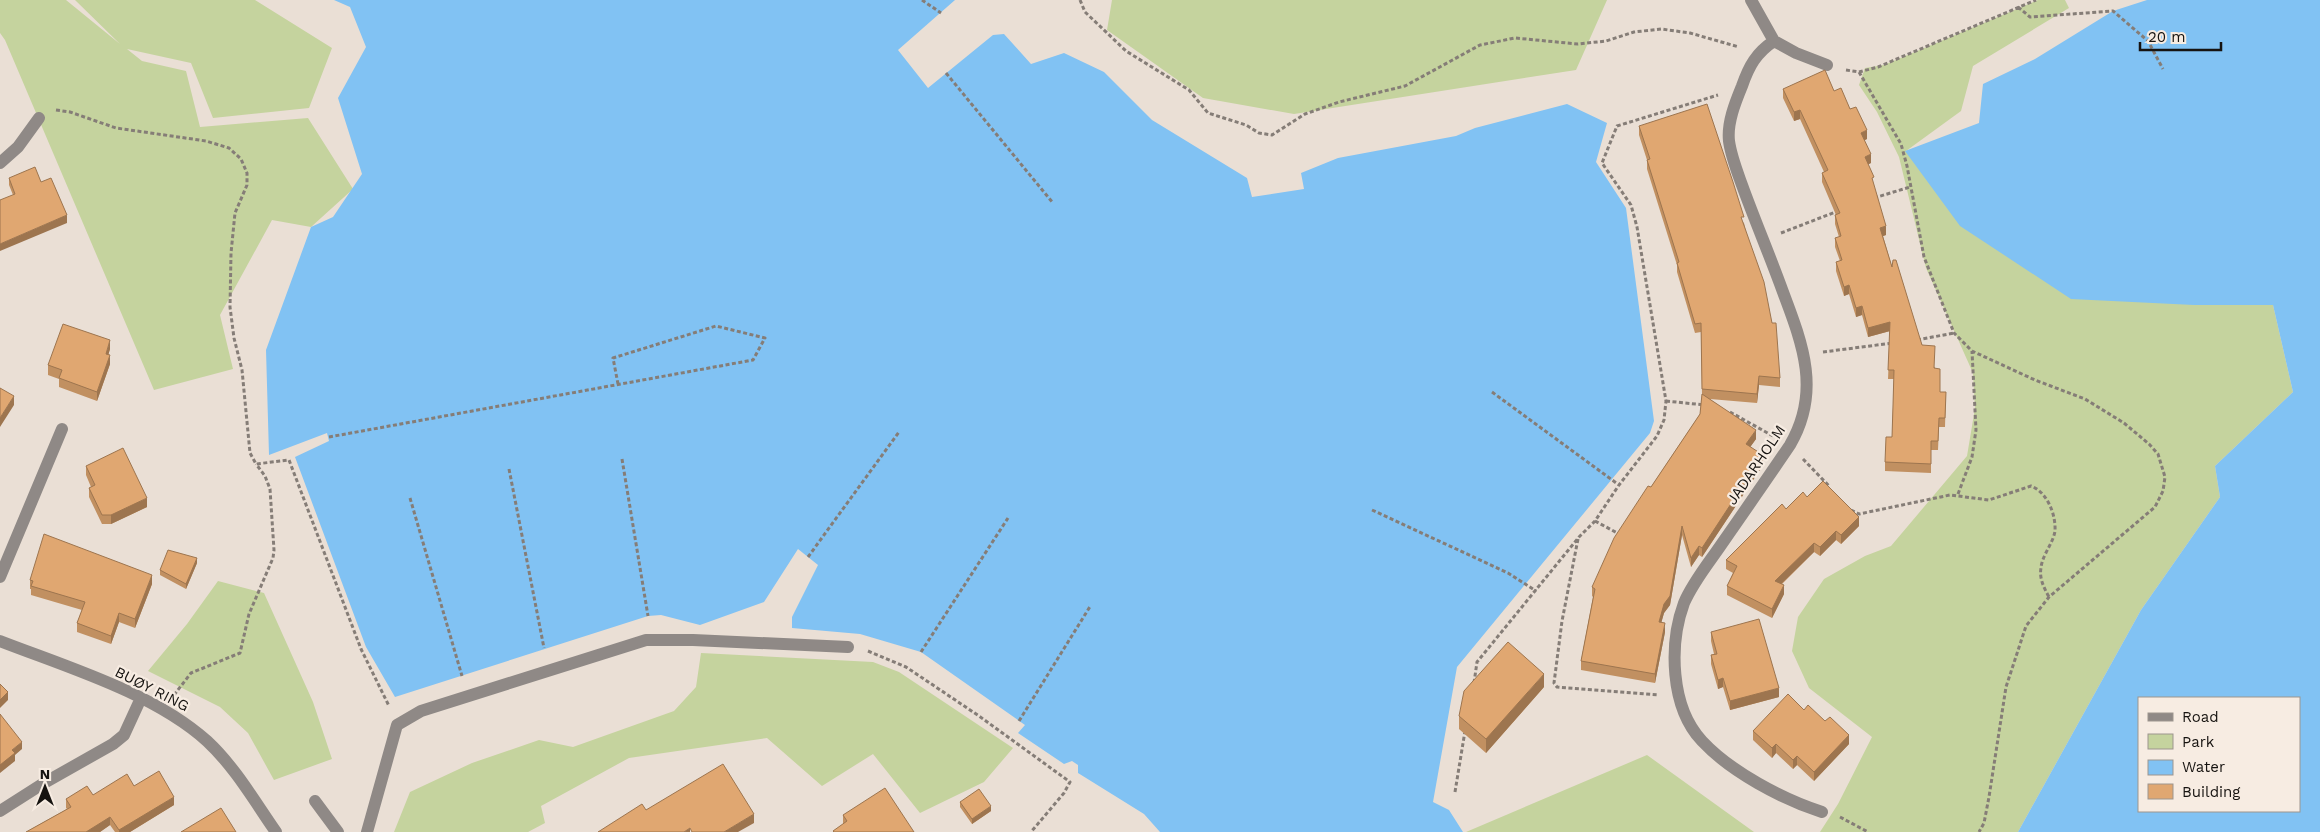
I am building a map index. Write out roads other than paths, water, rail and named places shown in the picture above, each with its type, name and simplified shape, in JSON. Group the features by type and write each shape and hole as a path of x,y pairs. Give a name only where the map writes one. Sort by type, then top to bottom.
{"street":[{"path":"1752,0 1774,41 1796,53 1827,65"},
{"name":"JADARHOLM","path":"1774,41 1758,53 1740,89 1730,127 1729,141 1747,198 1805,354 1807,389 1805,406 1800,427 1790,445 1699,577 1685,603 1676,629 1675,654 1680,695 1691,726 1715,753 1770,789 1797,804 1822,812"},
{"path":"0,163 13,152 39,118"},
{"path":"0,577 62,429"},
{"path":"367,832 397,725 421,711 646,640 693,640 848,647"},
{"name":"BUØY RING","path":"0,641 141,698 181,721 208,742 244,785 276,832"},
{"path":"0,811 44,783 113,744 124,735 141,698"},
{"path":"315,801 338,832"}],"water":[{"path":"334,0 955,0 898,50 928,88 993,35 1004,34 1031,64 1064,53 1104,72 1152,120 1247,178 1252,197 1304,189 1301,173 1338,158 1456,136 1475,128 1567,104 1607,123 1596,162 1626,208 1654,421 1650,433 1457,667 1433,802 1449,810 1463,832 1160,832 1144,814 1078,773 1078,765 1072,761 1064,764 1018,733 1025,725 921,652 860,634 792,628 792,617 818,565 798,549 764,602 700,625 661,615 648,616 395,697 366,647 295,457 329,441 327,433 269,455 266,350 311,227 333,217 362,174 338,98 366,47 350,7"},
{"path":"2147,0 2320,0 2320,832 2018,832 2141,610 2220,497 2215,466 2293,392 2273,305 2194,305 2071,299 1960,226 1905,151 1979,123 1983,84 2035,59 2113,11"}]}
